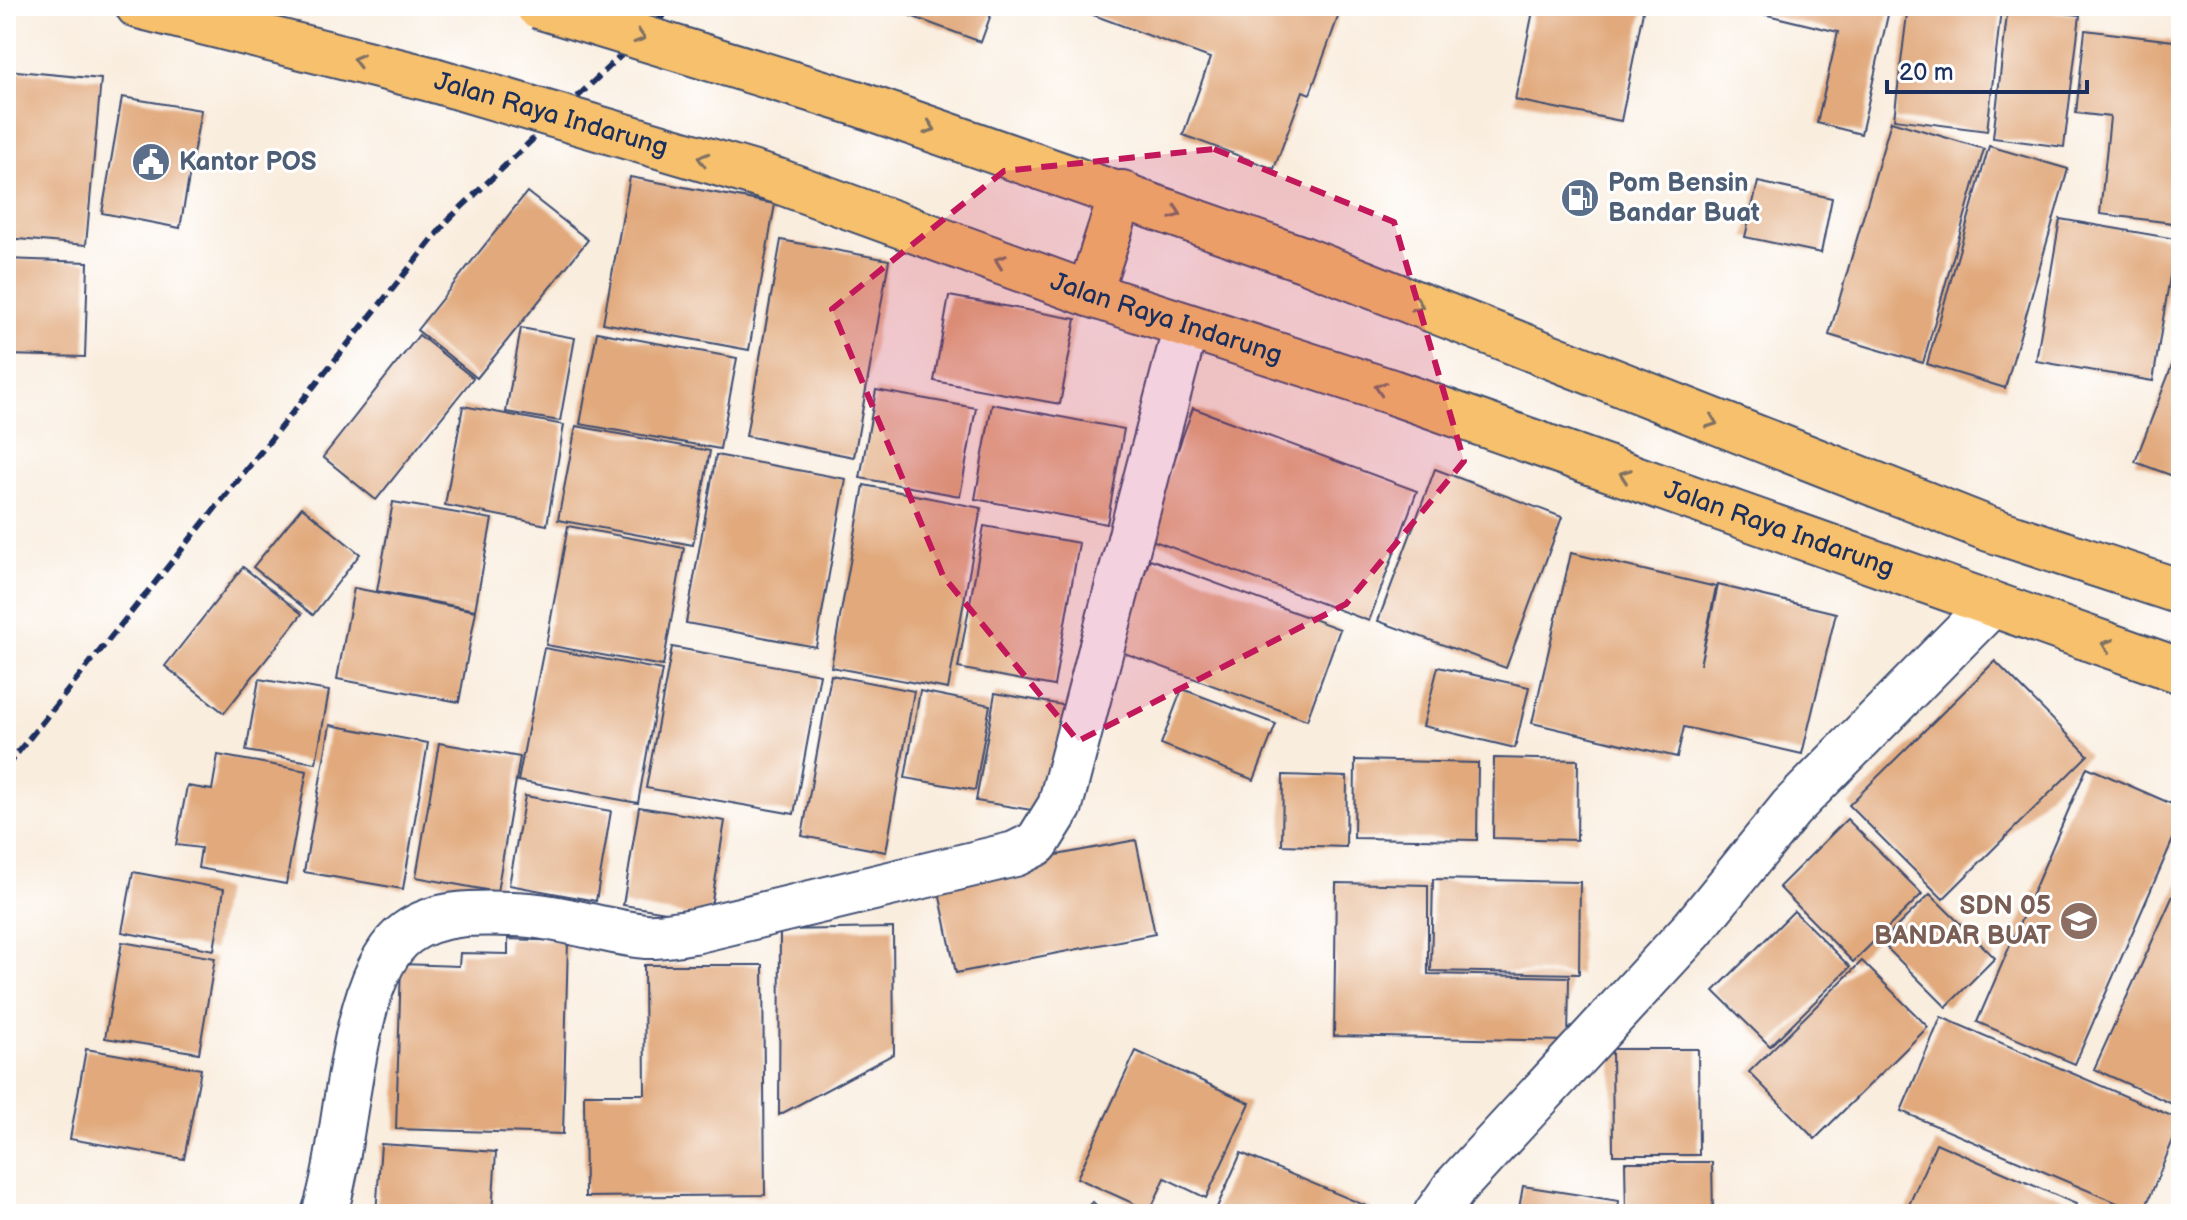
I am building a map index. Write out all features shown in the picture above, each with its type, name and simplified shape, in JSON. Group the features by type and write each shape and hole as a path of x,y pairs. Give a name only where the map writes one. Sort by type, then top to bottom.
{"highway":[{"name":"Jalan Raya Indarung","path":"138,6 434,80 778,181 1089,294 1407,397 2181,671"},
{"path":"538,6 856,103 1122,193 1303,259 1989,529 2181,592"},
{"path":"1089,294 1122,193"}],"street":[{"path":"324,1214 335,1183 364,1007 380,961 407,932 454,913 518,914 648,936 694,931 1015,854 1037,843 1060,806 1186,326"},
{"path":"1436,1214 1455,1187 1693,929 1791,808 1991,605"}],"highlighted area":[{"path":"1214,149 1394,222 1464,461 1346,604 1078,741 943,576 832,309 1004,171"}],"building":[{"path":"884,6 994,6 981,42"},
{"path":"1069,6 1342,6 1310,94 1303,91 1274,169 1183,135 1210,58"},
{"path":"1534,6 1644,6 1621,121 1515,100"},
{"path":"1757,6 1890,6 1861,134 1817,123 1838,32 1755,12"},
{"path":"1908,6 2001,10 1987,131 1894,119"},
{"path":"2008,6 2080,15 2064,147 1993,138"},
{"path":"2085,30 2181,42 2181,224 2100,214 2110,117 2076,113"},
{"path":"6,70 101,79 86,245 6,238"},
{"name":"Kantor POS","path":"122,97 201,110 180,228 102,213"},
{"path":"1891,121 1984,149 1923,363 1829,335"},
{"path":"1989,146 2068,169 2005,388 1927,364"},
{"path":"630,177 775,204 749,350 603,323"},
{"path":"1758,182 1832,198 1821,253 1745,237"},
{"path":"527,192 588,240 477,378 417,330"},
{"path":"2060,219 2176,239 2153,381 2036,361"},
{"path":"781,240 889,260 854,457 746,436"},
{"path":"6,259 88,262 85,357 6,355"},
{"path":"949,296 1076,319 1060,404 934,381"},
{"path":"521,328 575,338 560,421 506,412"},
{"path":"597,332 737,358 720,449 580,424"},
{"path":"419,335 473,378 376,500 323,457"},
{"path":"2181,342 2181,479 2135,462"},
{"path":"876,390 976,408 960,496 860,478"},
{"path":"992,404 1124,429 1107,524 975,499"},
{"path":"463,406 564,425 547,525 445,505"},
{"path":"1193,408 1417,491 1369,621 1146,538"},
{"path":"576,426 710,451 693,545 558,520"},
{"path":"716,455 846,479 816,647 686,623"},
{"path":"1435,469 1562,517 1506,668 1378,621"},
{"path":"864,485 981,508 948,689 831,667"},
{"path":"393,502 492,519 475,610 377,591"},
{"path":"302,507 360,554 313,615 253,567"},
{"path":"568,526 684,548 663,666 546,645"},
{"path":"984,526 1079,543 1054,686 958,668"},
{"path":"1571,553 1716,587 1700,665 1718,585 1836,613 1802,754 1684,727 1677,757 1532,723"},
{"path":"1150,559 1340,629 1307,720 1116,650"},
{"path":"243,567 302,614 224,713 165,666"},
{"path":"354,588 476,611 459,702 337,679"},
{"path":"672,647 820,674 794,814 646,788"},
{"path":"544,648 662,670 638,803 518,781"},
{"path":"1995,661 2088,755 1943,899 1849,805"},
{"path":"1438,667 1529,687 1515,748 1423,726"},
{"path":"831,675 914,691 886,852 802,836"},
{"path":"259,679 329,691 316,763 246,751"},
{"path":"1182,689 1276,724 1254,780 1161,744"},
{"path":"920,691 990,705 975,790 905,778"},
{"path":"995,693 1068,706 1050,813 976,801"},
{"path":"330,725 428,743 403,889 304,872"},
{"path":"439,743 520,757 497,892 416,877"},
{"path":"218,755 307,771 286,884 198,868 201,848 176,845 187,786 212,790"},
{"path":"1494,758 1578,760 1577,840 1493,838"},
{"path":"1355,760 1478,763 1477,840 1354,838"},
{"name":"SDN 05 BANDAR BUAT","path":"2087,767 2181,808 2181,821 2075,1064 1977,1022"},
{"path":"1283,775 1347,777 1346,847 1282,845"},
{"path":"525,796 611,811 596,901 509,885"},
{"path":"639,807 725,821 709,919 623,905"},
{"path":"1847,819 1922,894 1853,962 1779,887"},
{"path":"1136,840 1155,934 956,973 936,878"},
{"path":"133,872 224,889 214,950 122,932"},
{"path":"2181,878 2181,1108 2094,1069"},
{"path":"1433,879 1580,882 1579,974 1431,971"},
{"path":"1336,883 1428,885 1428,974 1569,977 1568,1041 1334,1036"},
{"path":"1930,894 1995,958 1946,1007 1881,942"},
{"path":"1794,911 1850,967 1770,1046 1714,991"},
{"path":"893,928 894,1054 779,1115 780,930"},
{"path":"508,939 568,941 563,1134 396,1129 401,964 459,966 460,953 508,954"},
{"path":"122,942 215,958 199,1053 105,1038"},
{"path":"1862,961 1928,1027 1815,1139 1749,1072"},
{"path":"644,965 763,965 765,1195 585,1197 584,1094 645,1094"},
{"path":"1941,1017 2181,1120 2143,1214 1901,1111"},
{"path":"86,1049 201,1069 184,1159 70,1139"},
{"path":"1612,1049 1698,1049 1699,1155 1613,1155"},
{"path":"1136,1051 1250,1103 1206,1198 1165,1178 1150,1211 1077,1178"},
{"path":"1936,1143 2076,1204 2072,1214 1905,1214"},
{"path":"381,1144 496,1152 492,1214 376,1214"},
{"path":"1241,1153 1371,1208 1368,1214 1214,1214"},
{"path":"1625,1162 1712,1162 1713,1214 1626,1214"},
{"path":"1523,1186 1619,1201 1617,1214 1518,1214"},
{"path":"1093,1202 1105,1214 1081,1214"}],"railway":[{"path":"6,767 449,219 673,6"}],"place":[{"name":"Kantor POS","path":"151,162"},
{"name":"Pom Bensin Bandar Buat","path":"1580,198"},
{"name":"SDN 05 BANDAR BUAT","path":"2079,921"}]}
